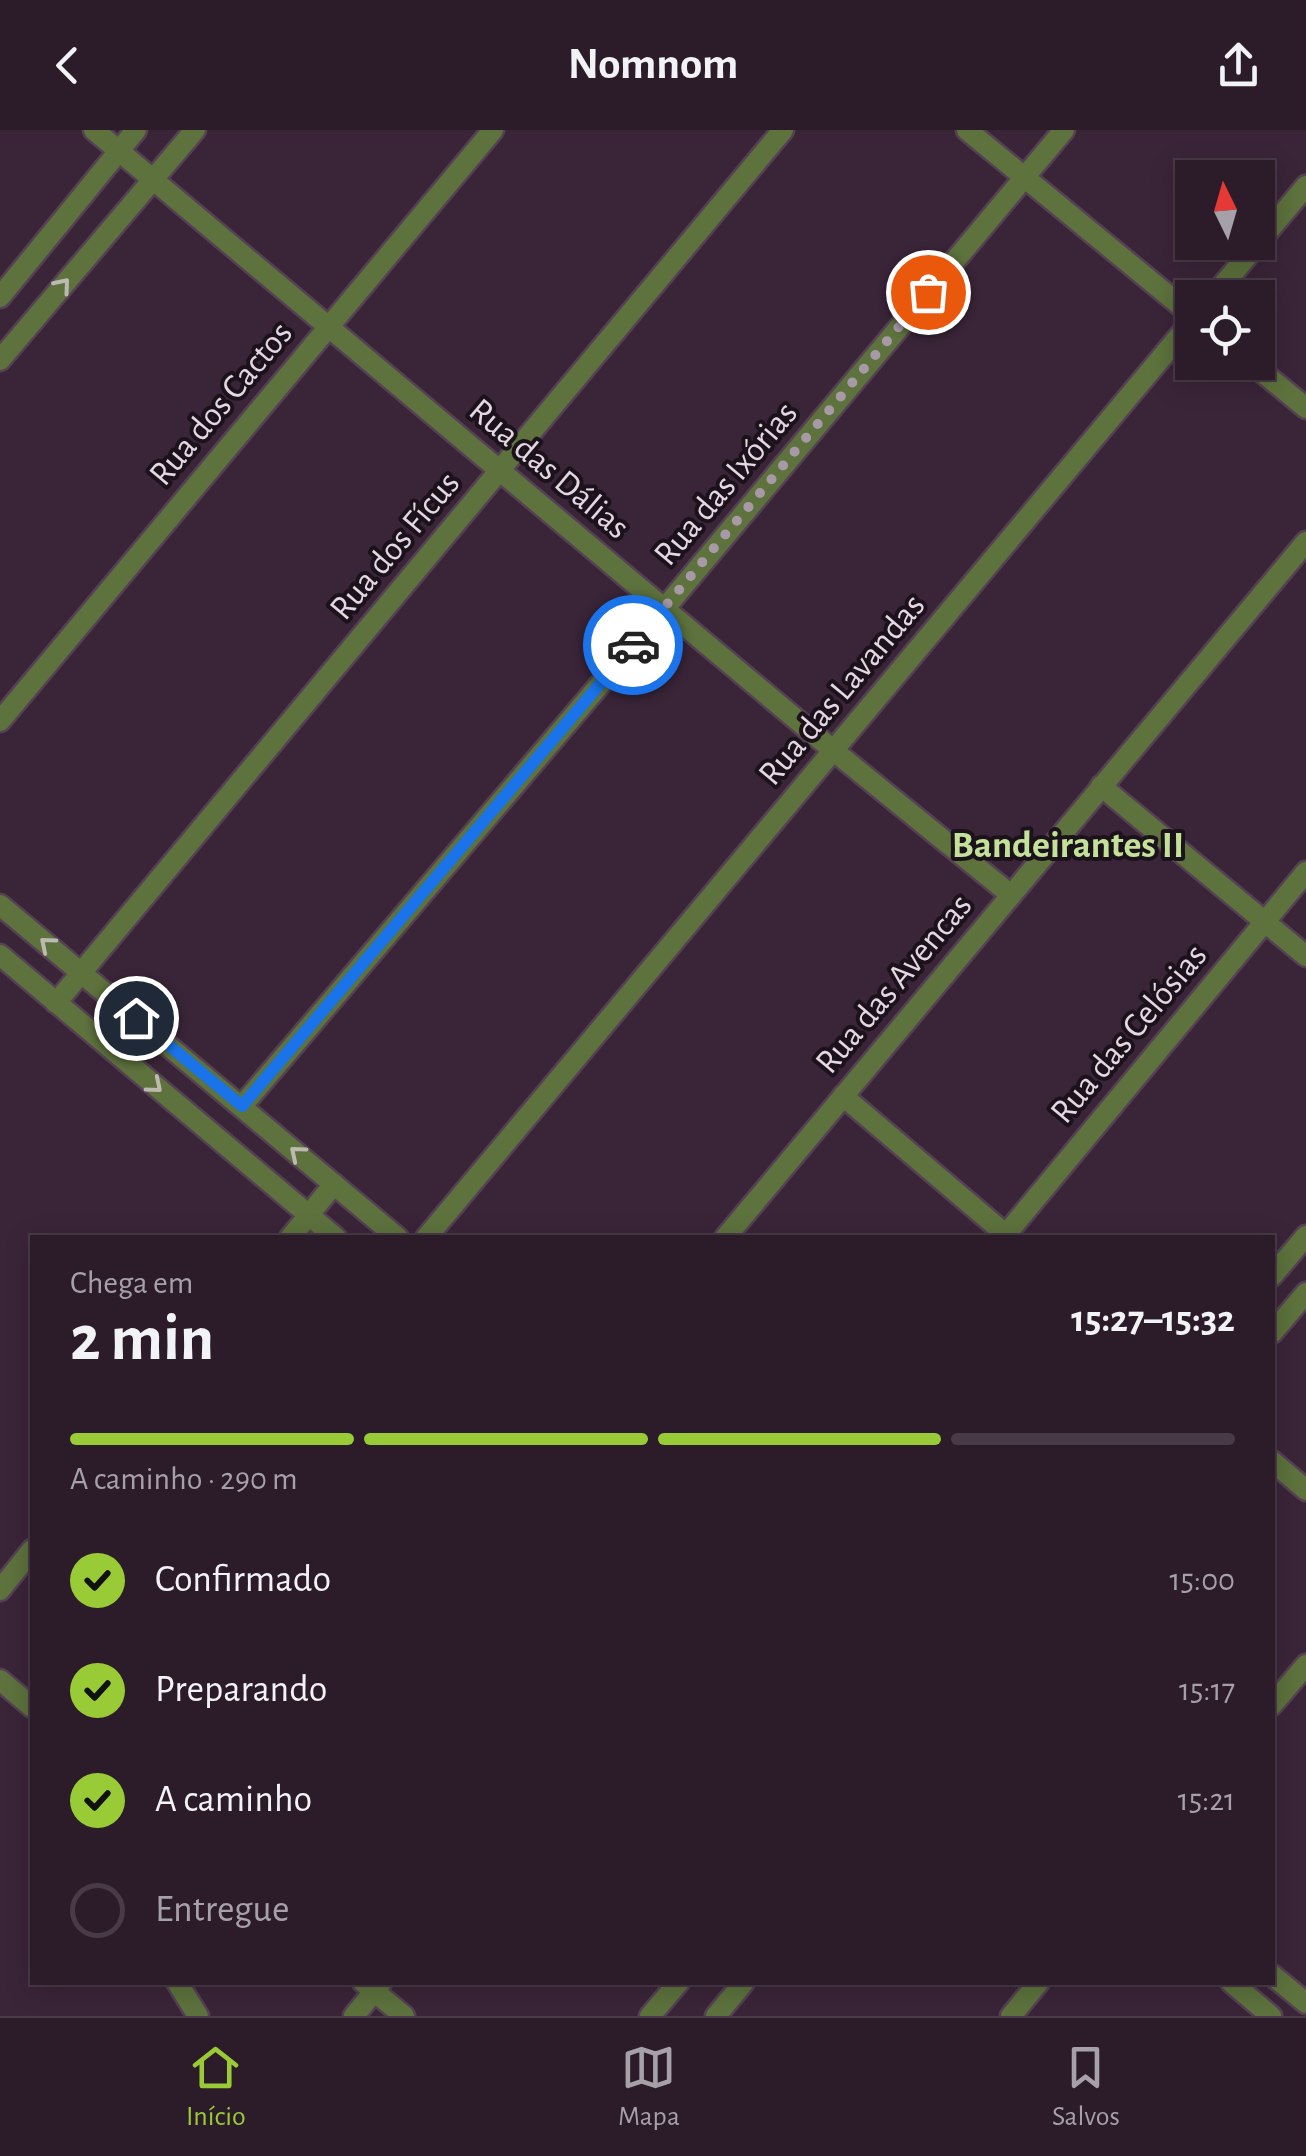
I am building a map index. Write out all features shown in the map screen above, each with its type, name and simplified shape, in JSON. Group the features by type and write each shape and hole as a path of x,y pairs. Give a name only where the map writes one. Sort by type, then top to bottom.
{"street":[{"name":"Rua das Dálias","path":"94,130 1011,895"},
{"path":"0,297 136,130"},
{"path":"0,360 195,130"},
{"name":"Rua dos Cactos","path":"0,720 494,130"},
{"name":"Rua dos Fícus","path":"56,1003 782,130"},
{"path":"966,130 1175,304"},
{"name":"Rua das Ixórias","path":"242,1106 1064,130"},
{"path":"1227,280 1306,186"},
{"name":"Rua das Lavandas","path":"429,1235 1175,339"},
{"path":"1272,380 1306,408"},
{"name":"Rua das Avencas","path":"728,1235 1306,542"},
{"path":"1101,786 1306,956"},
{"name":"Rua das Celósias","path":"1007,1235 1306,872"},
{"path":"0,904 394,1235"},
{"path":"0,956 332,1235"},
{"path":"844,1096 1005,1235"},
{"path":"292,1235 334,1184"},
{"path":"1275,1272 1306,1236"},
{"path":"1275,1330 1306,1294"},
{"path":"1275,1464 1306,1490"},
{"path":"0,1590 30,1552"},
{"path":"1275,1701 1306,1665"},
{"path":"0,1680 30,1705"},
{"path":"1275,1977 1306,2003"},
{"path":"179,1985 198,2016"},
{"path":"354,2016 373,1985 404,2016"},
{"path":"650,2016 676,1985"},
{"path":"716,2016 742,1985"},
{"path":"1011,2016 1037,1985"},
{"path":"1234,1985 1270,2016"}],"way so far":[{"path":"633,645 928,292"}],"district":[{"name":"Bandeirantes II","path":"1068,846"}],"route":[{"path":"136,1018 242,1106 633,645"}]}
